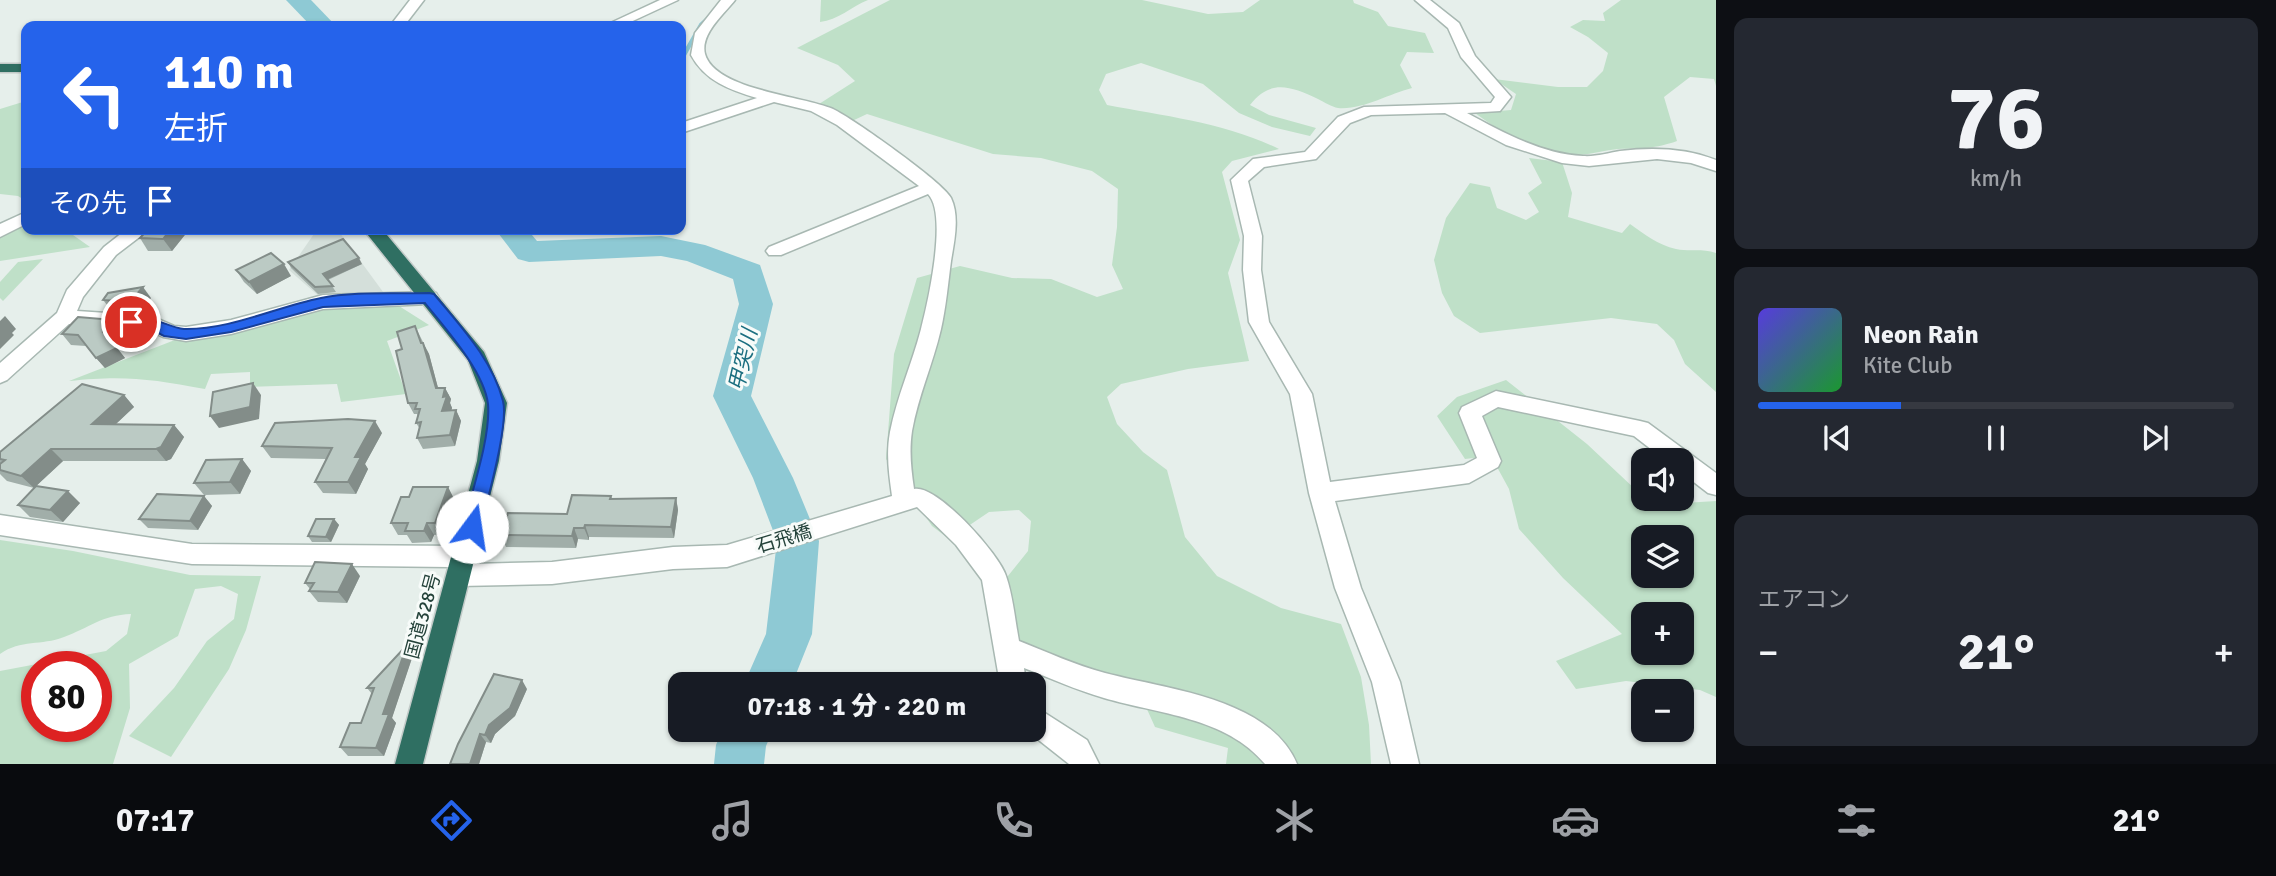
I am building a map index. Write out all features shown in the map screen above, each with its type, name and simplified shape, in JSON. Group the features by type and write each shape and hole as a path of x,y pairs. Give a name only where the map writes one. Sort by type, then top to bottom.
{"highway":[{"path":"0,68 21,68"},
{"name":"国道328号","path":"377,235 477,358 496,403 488,461 409,764"}],"street":[{"path":"401,21 416,0"},
{"path":"623,21 671,0"},
{"path":"728,0 702,34 696,52 702,64 713,75 771,98 818,108 840,120 931,187 943,199 947,230 931,330 911,389 898,455 904,502 919,497 929,502 983,559 996,583 1011,672"},
{"path":"1405,764 1386,682 1348,588 1321,493 1301,394 1259,322 1252,270 1253,236 1239,180 1259,163 1310,156 1351,115 1369,110 1495,108 1503,97 1468,57 1454,26 1422,0"},
{"path":"686,126 771,98"},
{"path":"1450,110 1494,135 1558,157 1582,162 1626,155 1669,155 1700,158 1716,166"},
{"path":"775,251 931,187"},
{"path":"0,232 21,219"},
{"path":"0,375 65,317 74,295 110,251 130,235"},
{"path":"65,317 151,323 170,332 186,334 231,327 323,302 429,298"},
{"path":"1321,493 1469,474 1490,461 1470,413 1496,400 1640,429 1664,448"},
{"path":"1694,470 1716,486"},
{"name":"石飛橋","path":"0,525 192,554 462,566 552,573 673,558 727,556 904,502"},
{"path":"1007,649 1101,684 1200,710 1250,730 1283,764"},
{"path":"1046,727 1077,750 1085,764"}],"shaded area":[{"path":"313,235 341,235 386,296 322,299 289,270"}],"green space":[{"path":"821,0 868,0 839,16 820,22"},
{"path":"890,0 1142,0 1208,14 1243,12 1260,0 1353,0 1354,3 1378,12 1388,26 1425,33 1434,53 1407,52 1400,65 1412,88 1366,104 1338,108 1298,91 1281,87 1265,91 1250,105 1269,115 1316,128 1310,136 1272,127 1239,113 1203,84 1141,63 1106,74 1099,90 1107,105 1217,127 1279,149 1232,161 1222,172 1240,240 1228,273 1249,361 1188,369 1121,384 1107,397 1117,424 1143,452 1167,470 1185,537 1217,576 1281,608 1341,624 1361,677 1369,725 1371,764 1226,764 1228,748 1155,727 1137,687 1044,652 997,640 987,602 1028,551 1031,521 1019,510 989,512 949,539 932,526 886,459 894,354 917,278 960,266 1012,278 1051,279 1097,297 1123,289 1112,265 1118,189 1092,171 1041,158 993,154 867,114 852,121 819,104 855,81 838,65 797,48"},
{"path":"1621,0 1716,0 1716,86 1714,79 1690,77 1664,97 1677,141 1655,147 1580,155 1551,153 1524,143 1475,113 1511,110 1516,94 1494,79 1558,87 1587,87 1603,71 1608,53 1570,27 1583,20 1605,21 1603,13"},
{"path":"21,103 21,198 0,194 0,109"},
{"path":"1529,158 1562,162 1572,193 1568,217 1622,233 1630,224 1669,247 1716,253 1716,392 1685,364 1674,340 1657,324 1611,318 1480,333 1454,316 1442,293 1434,260 1446,218 1470,183 1490,187 1497,208 1526,220 1539,212 1528,193 1542,183"},
{"path":"21,216 21,235 73,235 90,247 0,261 0,226"},
{"path":"43,259 3,301 0,298 0,282 18,262"},
{"path":"332,305 399,306 429,325 387,341 406,394 341,402 337,384 250,387 250,372 211,374 205,389 137,379 69,381 180,338 203,338 240,332 280,315"},
{"path":"1506,380 1587,444 1631,485 1631,511 1694,511 1694,502 1716,501 1716,697 1694,689 1694,679 1631,679 1631,682 1576,689 1556,661 1622,634 1563,578 1519,529 1509,489 1491,456 1465,459 1437,416 1457,397"},
{"path":"0,540 73,551 190,575 261,576 246,630 229,669 171,757 129,736 174,688 207,641 234,619 238,594 221,586 195,589 178,636 129,664 130,708 113,764 0,764 0,671 21,667 21,742 112,742 112,651 106,651 127,634 131,614 96,622 64,637 8,649 0,654"}],"building":[{"path":"143,235 166,235 163,239 140,238"},
{"path":"343,239 359,258 323,274 333,286 315,287 288,262"},
{"path":"271,253 284,264 249,282 236,270"},
{"path":"143,287 130,302 103,300 108,293"},
{"path":"78,317 114,320 103,332 117,348 96,358 78,335 62,334"},
{"path":"415,326 423,343 436,388 445,388 443,397 447,396 442,411 456,410 450,435 417,438 421,422 416,423 420,409 415,409 417,403 408,403 396,351 402,349 397,332"},
{"path":"253,383 250,407 210,416 213,392"},
{"path":"82,384 124,395 92,424 174,425 161,447 51,449 21,476 0,470 0,464 5,460 0,459 0,452"},
{"path":"348,419 375,421 355,457 361,457 348,482 315,482 332,448 262,446 275,423"},
{"path":"242,459 230,482 194,483 206,460"},
{"path":"36,486 68,491 50,510 18,505"},
{"path":"413,487 448,487 435,523 427,523 424,531 405,531 408,523 391,523 401,497 409,497"},
{"path":"157,494 204,496 190,521 139,519"},
{"path":"572,495 611,496 610,499 676,498 671,527 585,525 584,528 574,528 572,536 501,535 508,513 567,514"},
{"path":"316,519 334,519 326,537 308,536"},
{"path":"315,562 352,564 338,592 309,591 314,583 305,583"},
{"path":"407,645 383,714 389,714 376,748 340,747 350,723 361,723 374,688 367,688"},
{"path":"494,674 522,680 510,708 489,725 485,735 480,734 470,764 450,764 458,744"}],"waterway":[{"name":"甲突川","path":"298,0 319,21"},
{"path":"686,51 701,25 711,16"},
{"name":"甲突川","path":"515,235 529,252 661,246 694,252 748,273 756,304 732,396 773,478 798,541 789,634 773,672"},
{"name":"甲突川","path":"739,764 742,742"}],"route":[{"path":"131,322 151,323 170,332 186,334 231,327 323,302 429,298 477,358 496,403 488,461 472,527"}]}
